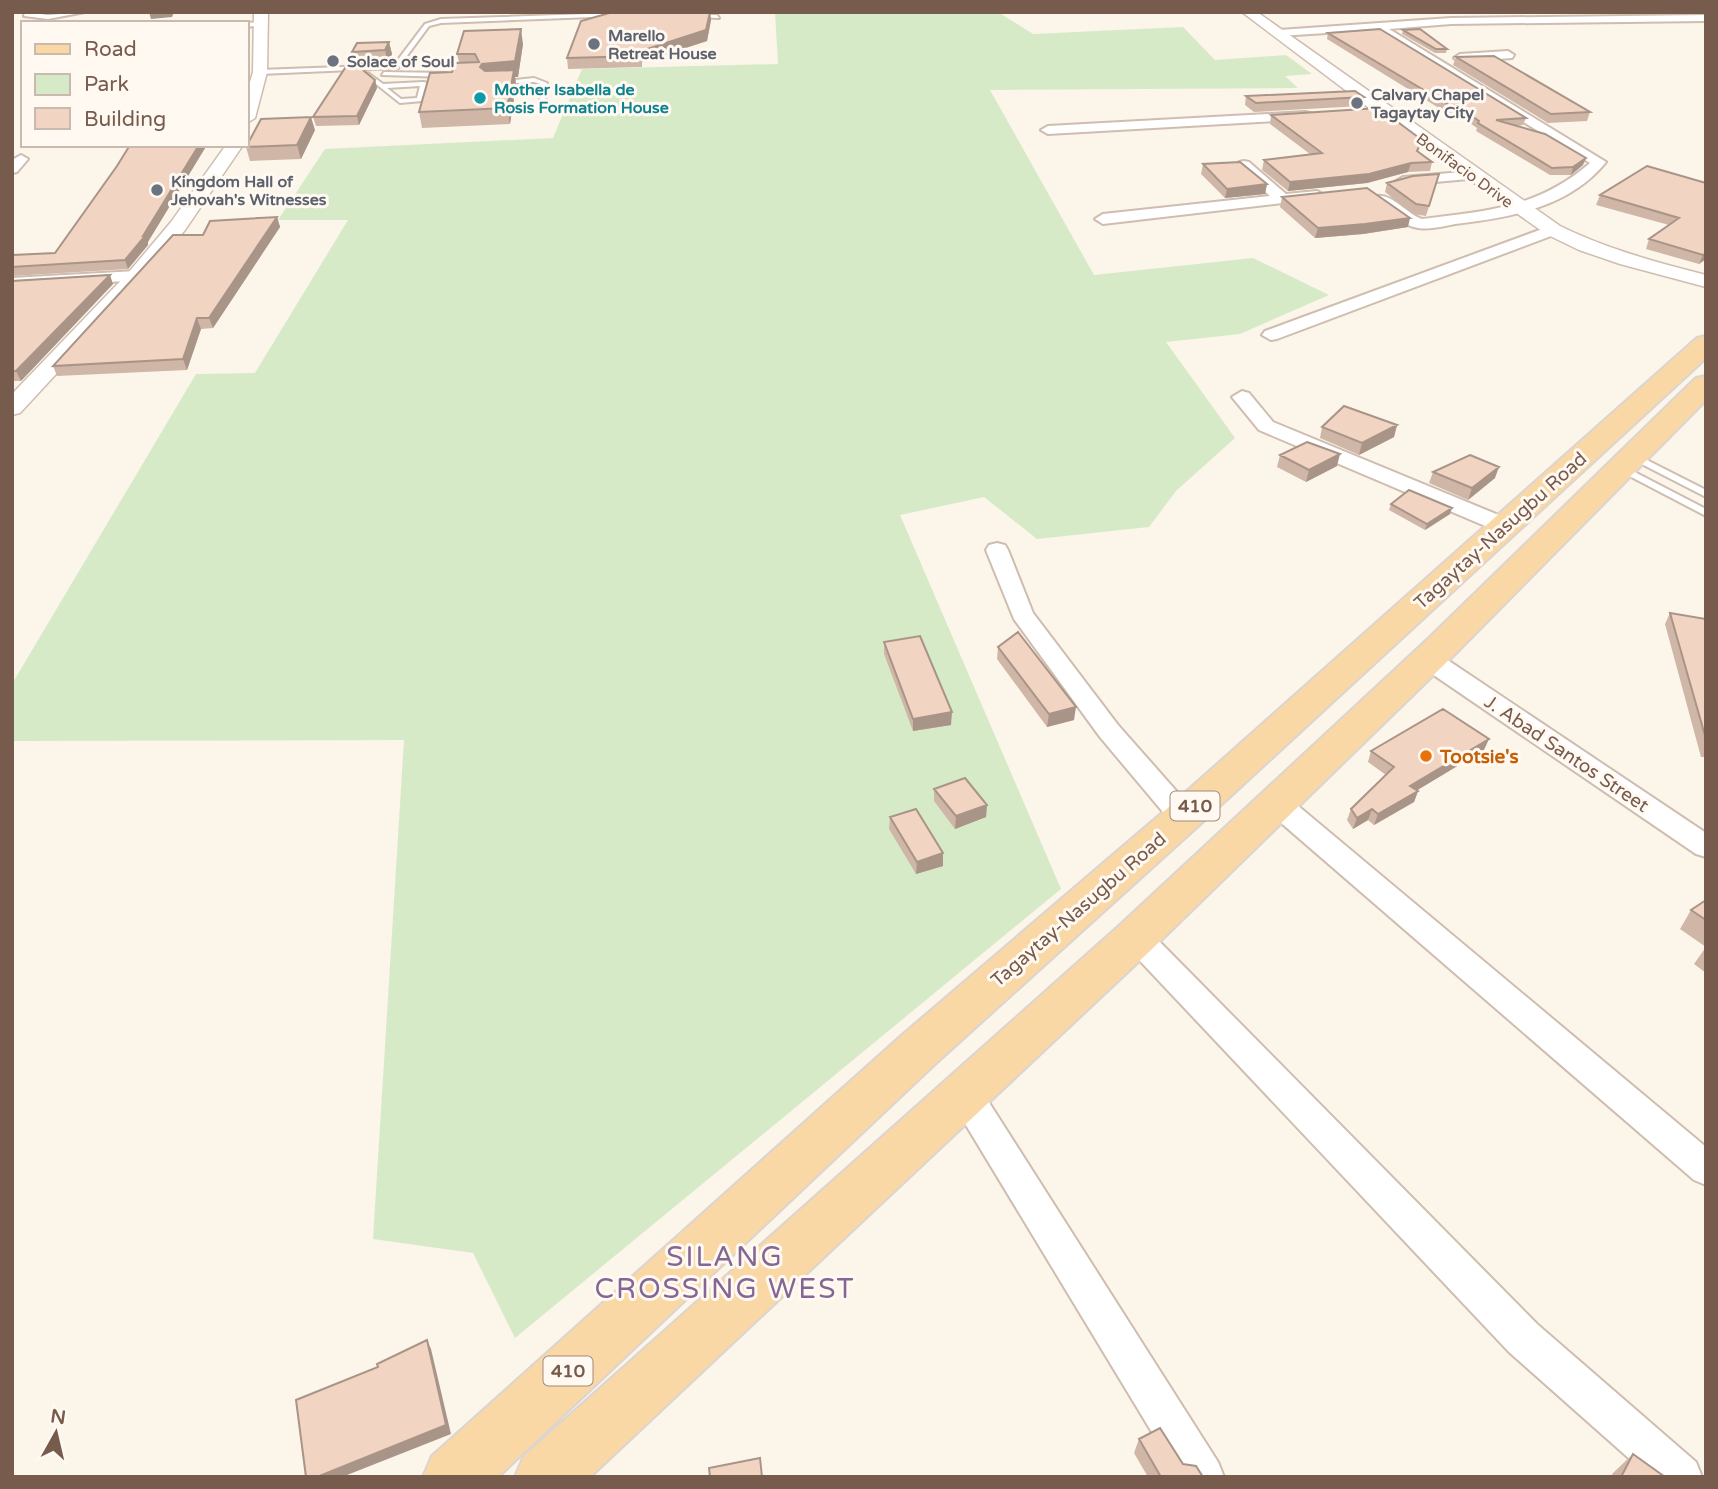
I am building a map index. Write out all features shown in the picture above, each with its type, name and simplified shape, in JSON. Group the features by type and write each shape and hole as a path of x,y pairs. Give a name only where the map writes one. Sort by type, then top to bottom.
{"main road":[{"name":"Tagaytay-Nasugbu Road","path":"453,1477 918,1050 1183,817 1706,344"},
{"name":"Tagaytay-Nasugbu Road","path":"564,1470 964,1092 1136,937 1275,802 1429,659 1706,384"}],"street":[{"name":"Bonifacio Drive","path":"1248,12 1522,211 1553,230 1586,246 1627,260 1706,281"},
{"path":"1279,33 1525,16 1706,18"},
{"path":"248,114 259,76 256,20"},
{"path":"1376,26 1599,162 1583,178 1550,200 1522,211 1421,224 1407,219 1368,190 1409,179 1474,175"},
{"path":"1431,60 1507,55"},
{"path":"1355,113 1383,111"},
{"path":"1048,130 1313,115"},
{"path":"12,408 136,276 178,226 234,147"},
{"path":"1244,165 1283,199"},
{"path":"1103,219 1332,194"},
{"path":"1271,335 1553,230"},
{"path":"12,283 136,276"},
{"path":"1242,397 1266,426 1505,526"},
{"path":"997,550 1022,614 1109,731 1183,817"},
{"name":"J. Abad Santos Street","path":"1429,659 1706,846"},
{"path":"1275,802 1706,1169"},
{"path":"1136,937 1523,1338 1681,1477"},
{"path":"964,1092 1202,1477"}],"lane":[{"path":"28,12 26,15 48,17 83,12"},
{"path":"259,76 396,67 427,25 441,21 630,17"},
{"path":"692,18 718,17"},
{"path":"368,75 400,101 411,106 420,100 423,84"},
{"path":"259,76 455,75"},
{"path":"488,82 534,80 544,83 543,105"},
{"path":"383,86 436,84"},
{"path":"1627,462 1706,494"},
{"path":"1627,462 1706,513"}],"green space":[{"path":"775,12 998,12 1033,34 1183,27 1215,60 1286,55 1312,74 1285,76 1298,88 990,90 1094,275 1253,258 1329,295 1240,334 1166,342 1235,438 1176,491 1149,527 1037,539 984,497 900,515 1061,889 515,1338 473,1253 373,1239 404,740 12,741 12,684 196,374 255,373 348,220 278,220 325,149 553,138 582,69 778,64"}],"building":[{"path":"613,12 710,12 706,30 641,51 641,56 567,58 581,21"},
{"path":"521,29 515,61 482,64 480,67 485,71 514,70 507,108 419,112 430,73 452,72 455,63 479,62 475,54 457,54 464,31"},
{"path":"1380,29 1526,118 1496,120 1545,134 1586,158 1573,167 1552,168 1478,123 1479,121 1456,105 1449,105 1328,33"},
{"path":"1420,29 1447,49 1436,49 1403,30"},
{"path":"389,42 385,50 352,52 357,43"},
{"path":"1494,56 1590,112 1551,114 1456,57"},
{"path":"364,64 363,70 375,80 357,116 313,117 347,65"},
{"path":"1355,91 1364,97 1256,103 1246,96"},
{"path":"1379,108 1422,140 1417,151 1432,162 1411,163 1369,174 1290,182 1264,160 1322,153 1271,115"},
{"path":"311,117 297,145 248,147 261,119"},
{"path":"129,147 198,147 145,236 125,260 12,267 13,255 55,253"},
{"path":"1240,162 1267,184 1227,189 1203,164"},
{"path":"1647,166 1706,183 1706,253 1703,255 1649,239 1679,218 1600,195"},
{"path":"1439,174 1429,206 1416,204 1387,183 1413,176"},
{"path":"1367,188 1410,218 1318,228 1282,197"},
{"path":"277,217 209,318 197,318 183,359 53,366 173,235 203,235 210,221"},
{"path":"110,275 16,371 12,371 12,281"},
{"path":"1344,406 1397,425 1362,443 1322,427"},
{"path":"1307,442 1340,454 1309,470 1280,455"},
{"path":"1470,455 1499,467 1472,488 1433,472"},
{"path":"1409,490 1452,508 1427,524 1391,504"},
{"path":"1670,613 1706,619 1706,739"},
{"path":"1018,632 1076,707 1049,714 998,647"},
{"path":"920,636 952,712 913,719 884,642"},
{"path":"1443,709 1489,739 1410,786 1418,791 1378,814 1372,809 1357,818 1351,809 1394,767 1371,751"},
{"path":"965,778 987,805 956,816 934,789"},
{"path":"916,809 943,853 917,862 890,817"},
{"path":"1706,900 1706,920 1691,910"},
{"path":"427,1340 446,1425 317,1477 306,1477 296,1400 378,1367 377,1364"},
{"path":"1160,1428 1183,1464 1196,1466 1203,1477 1161,1477 1139,1439"},
{"path":"1633,1454 1665,1477 1621,1477"},
{"path":"760,1458 762,1477 710,1477 709,1468"}],"place":[{"name":"Marello Retreat House","path":"594,44"},
{"name":"Solace of Soul","path":"333,61"},
{"name":"Mother Isabella de Rosis Formation House","path":"480,98"},
{"name":"Calvary Chapel Tagaytay City","path":"1357,103"},
{"name":"Kingdom Hall of Jehovah's Witnesses","path":"157,190"},
{"name":"Tootsie's","path":"1426,756"}],"district":[{"name":"SILANG CROSSING WEST","path":"725,1272"}]}
